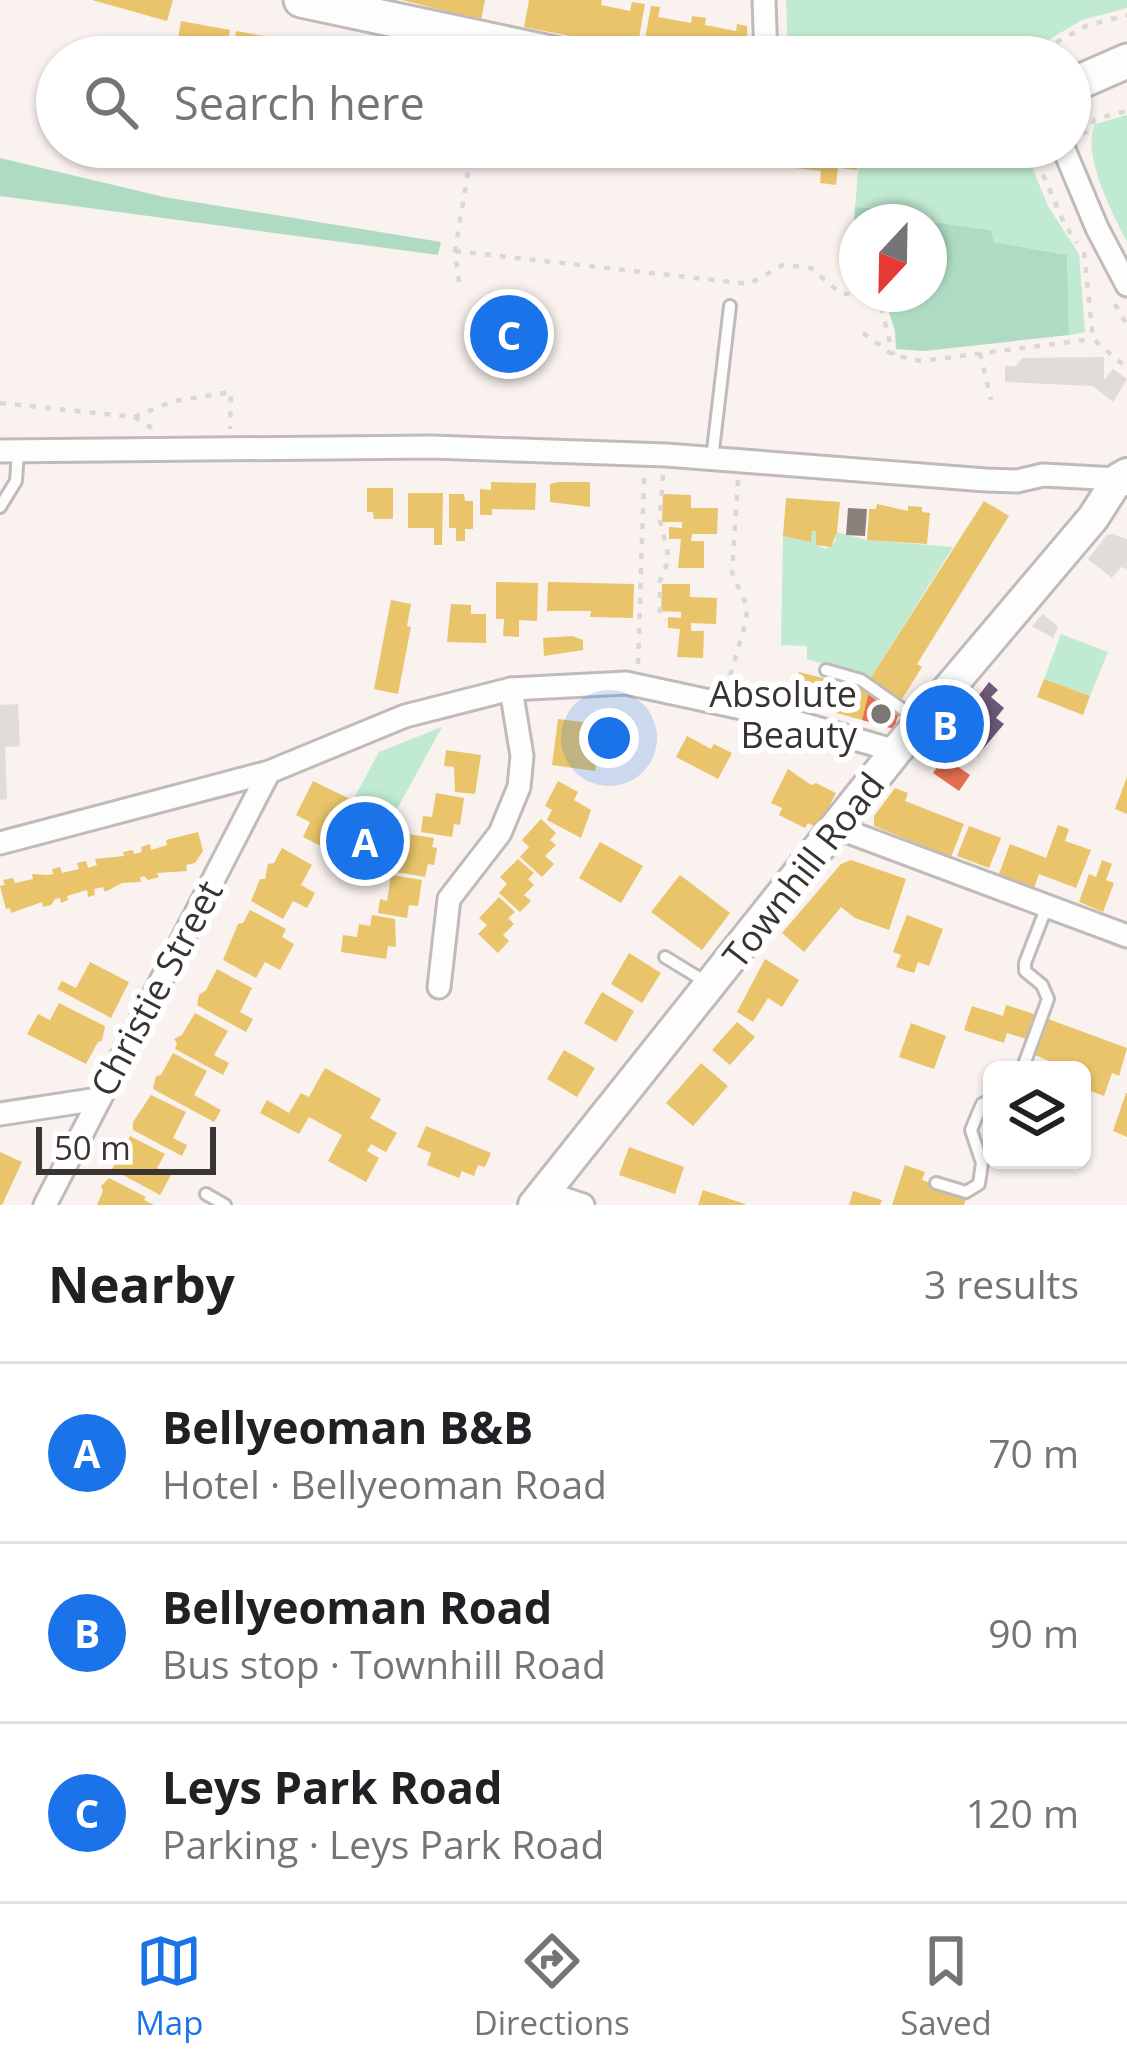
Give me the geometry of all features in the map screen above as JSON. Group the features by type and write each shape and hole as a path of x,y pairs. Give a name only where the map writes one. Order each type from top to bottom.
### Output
{"main road":[{"path":"301,0 356,7 480,36"},
{"path":"1091,80 1127,62"},
{"path":"1091,90 1127,89"}],"street":[{"path":"764,0 765,36"},
{"path":"1072,168 1127,285"},
{"path":"9,451 431,447 655,454 986,480 1058,475 1124,480"},
{"name":"Townhill Road","path":"539,1199 896,751 1124,480"},
{"path":"0,843 268,772 406,716 511,689 626,683 765,713 896,751"},
{"path":"439,988 449,899 500,833 518,787 522,756 511,689"},
{"name":"Christie Street","path":"45,1205 268,772"},
{"path":"838,828 1127,936"},
{"path":"0,1114 98,1099"},
{"path":"539,1199 583,1205"}],"lane":[{"path":"712,459 730,306"},
{"path":"0,507 16,481 9,451"},
{"path":"826,670 861,680 921,722"},
{"path":"1025,1061 1048,999 1042,985 1025,970 1047,906"},
{"path":"665,957 711,985"},
{"path":"936,1183 966,1192 979,1184 982,1163 971,1130 983,1104"},
{"path":"206,1194 226,1205"}],"path":[{"path":"1067,36 1127,15"},
{"path":"1091,126 1095,119 1127,111"},
{"path":"458,282 455,251 469,168"},
{"path":"1040,168 1065,225 1084,251 1093,339 1127,368"},
{"path":"455,251 748,284 783,266 811,268 839,293 879,298 893,355"},
{"path":"863,333 893,355 921,361 1093,339"},
{"path":"980,353 991,400"},
{"path":"0,403 134,417 174,401 231,392 230,433"},
{"path":"134,417 158,434"},
{"path":"655,454 660,520 669,559 660,581 660,615 666,620"},
{"path":"638,662 655,454"},
{"path":"740,461 732,572 747,607 729,679 751,685"}],"green space":[{"path":"786,0 1127,0 1127,8 1082,20 1055,36 787,36"},
{"path":"1127,115 1127,242 1100,184 1092,137 1095,124"},
{"path":"0,158 164,197 441,242 438,255 0,196"},
{"path":"858,168 1033,168 1048,206 1079,254 1085,332 1069,335 1067,255 994,242 991,230 947,224 947,204 855,204"},
{"path":"947,224 991,230 994,242 1067,255 1069,335 924,351 896,349 889,312 947,312"},
{"path":"812,531 816,531 816,545 826,549 835,542 836,532 867,540 953,547 870,679 807,659 807,646 781,645 783,536 811,542"},
{"path":"1061,634 1108,652 1090,696 1044,679"},
{"path":"442,727 391,820 353,800 379,752"}],"building: Homes":[{"path":"92,0 173,0 167,21"},
{"path":"402,0 485,0 481,20"},
{"path":"529,0 602,0 601,5 630,11 632,2 645,4 639,36 570,36 524,27"},
{"path":"651,6 660,7 658,17 691,23 692,16 706,18 705,25 736,31 737,24 747,26 747,36 646,36"},
{"path":"181,21 230,30 229,36 178,36"},
{"path":"796,168 838,168 836,185 820,183 821,171"},
{"path":"491,482 536,483 535,510 492,509 492,515 480,515 480,489 491,490"},
{"path":"590,482 590,507 550,502 550,484"},
{"path":"367,488 393,488 393,519 374,519 373,512 367,512"},
{"path":"408,493 443,493 442,545 434,545 434,528 408,528"},
{"path":"449,494 464,494 465,501 473,501 473,529 465,529 465,541 456,541 456,528 449,528"},
{"path":"663,494 691,495 691,508 718,508 717,534 692,534 691,541 704,541 704,568 678,568 681,539 669,539 669,527 682,528 682,522 662,522"},
{"path":"786,498 840,502 831,547 816,545 816,531 812,531 811,542 783,536"},
{"path":"984,501 1009,516 917,664 922,667 902,699 870,679"},
{"path":"877,504 908,511 908,506 922,507 922,512 930,513 927,544 867,540 869,509 876,509"},
{"path":"496,582 538,583 537,621 519,620 519,637 503,636 504,619 496,619"},
{"path":"548,582 634,584 633,618 547,611"},
{"path":"662,584 690,584 690,597 717,598 716,624 691,623 691,631 704,631 703,658 677,657 680,629 668,628 668,617 681,618 681,612 661,611"},
{"path":"391,600 411,604 398,694 374,689"},
{"path":"451,604 471,605 471,614 486,614 486,643 447,642"},
{"path":"543,638 583,640 583,650 544,656"},
{"path":"799,672 870,690 862,720 792,701"},
{"path":"1044,679 1090,696 1083,715 1037,697"},
{"path":"558,719 598,724 597,731 628,736 624,764 597,760 595,771 552,765"},
{"path":"687,736 711,749 714,744 732,753 718,779 676,757"},
{"path":"446,750 481,755 475,794 455,792 454,767 444,766"},
{"path":"788,769 811,785 836,793 818,828 808,823 805,828 779,815 782,808 771,803"},
{"path":"1127,777 1127,814 1115,809"},
{"path":"313,781 350,799 325,848 303,837 310,822 296,815"},
{"path":"558,781 578,792 574,800 591,810 581,838 547,820 552,810 545,806"},
{"path":"895,788 908,793 905,801 964,824 951,857 874,826 874,816"},
{"path":"436,793 464,798 460,825 454,824 452,837 421,832 423,816 432,817"},
{"path":"353,800 391,820 358,883 331,869 339,853 356,862 364,848 335,833"},
{"path":"541,819 556,833 550,840 556,845 545,856 554,864 542,877 520,857 529,847 522,840"},
{"path":"1058,825 1069,829 1065,841 1091,850 1076,888 1039,874 1034,888 999,874 1010,844 1046,858"},
{"path":"969,826 1001,838 989,868 957,856"},
{"path":"198,832 203,851 195,863 186,865 187,871 157,873 159,877 148,880 144,876 141,882 122,883 105,892 103,887 94,889 95,895 88,897 87,890 43,907 42,902 11,913 6,909 0,886 5,885 3,880 33,879 32,874 53,874 52,869 60,867 62,873 79,869 77,863 86,861 88,868 97,865 95,859 142,852 141,847 150,844 151,850 167,845 166,840"},
{"path":"408,834 434,838 434,865 428,864 425,877 395,872 397,856 405,857"},
{"path":"600,842 643,866 621,903 579,878"},
{"path":"282,848 312,865 301,885 315,893 307,908 293,901 283,919 251,901 268,864 274,863"},
{"path":"518,859 534,873 528,879 534,885 524,895 531,901 520,912 499,893 507,884 500,877"},
{"path":"851,860 906,879 889,930 855,918 841,907 804,952 782,933 841,864"},
{"path":"1102,860 1112,864 1106,880 1114,883 1103,912 1079,902 1089,874 1096,877"},
{"path":"391,875 422,880 418,906 409,905 407,918 378,913 380,899 387,901"},
{"path":"680,875 730,913 702,950 651,912"},
{"path":"499,897 515,912 508,918 514,924 503,935 509,941 498,953 478,934 487,925 479,918"},
{"path":"250,910 286,929 282,937 294,944 280,970 265,962 256,978 223,960 238,924"},
{"path":"372,915 395,919 396,947 388,946 386,959 341,952 343,935 357,937 359,924 370,926"},
{"path":"907,915 943,929 929,966 918,962 914,973 896,967 901,955 893,952"},
{"path":"629,953 661,973 642,1003 611,984"},
{"path":"765,959 799,980 782,1007 768,998 753,1022 737,1012"},
{"path":"90,962 129,982 111,1018 57,989 62,981 76,988"},
{"path":"217,969 252,988 240,1012 253,1019 246,1032 197,1005"},
{"path":"602,992 634,1011 616,1042 584,1023"},
{"path":"59,1003 105,1026 102,1041 86,1064 27,1034 38,1014 50,1020"},
{"path":"1006,1005 1037,1015 1029,1040 1007,1033 1004,1043 964,1030 972,1006 1003,1016"},
{"path":"195,1013 228,1031 214,1055 229,1063 223,1075 175,1049 174,1039 182,1035"},
{"path":"1048,1019 1127,1048 1119,1076 1112,1073 1104,1096 1091,1091 1091,1061 1049,1061 1035,1055"},
{"path":"737,1022 755,1037 730,1065 712,1050"},
{"path":"911,1023 946,1036 934,1069 899,1057"},
{"path":"564,1050 595,1068 577,1097 547,1079"},
{"path":"173,1053 207,1071 194,1095 221,1110 214,1122 153,1089 156,1076"},
{"path":"701,1063 728,1086 693,1126 666,1103"},
{"path":"325,1068 381,1099 370,1118 397,1133 386,1152 371,1144 367,1151 379,1158 366,1182 328,1161 342,1135 309,1117 299,1134 260,1113 267,1100 289,1113 301,1093 309,1097"},
{"path":"1127,1093 1127,1137 1113,1131"},
{"path":"151,1095 186,1112 173,1138 187,1145 182,1156 133,1130 133,1122"},
{"path":"426,1126 491,1153 485,1167 478,1165 474,1176 462,1171 459,1178 427,1165 431,1153 417,1147"},
{"path":"130,1136 165,1154 157,1168 171,1175 160,1195 112,1169"},
{"path":"629,1147 684,1167 675,1194 619,1175"},
{"path":"0,1152 22,1162 2,1205 0,1205"},
{"path":"905,1165 925,1172 922,1180 967,1196 964,1205 892,1205"},
{"path":"109,1178 154,1205 97,1205 101,1186"},
{"path":"703,1190 745,1204 745,1205 698,1205"},
{"path":"853,1191 882,1200 880,1205 849,1205"}],"building: Shops":[{"name":"Absolute Beauty","path":"869,692 878,694 880,703 900,709 894,729 862,720"},
{"path":"944,757 970,775 959,791 933,773"}],"building: Offices":[{"path":"989,682 998,690 991,697 1004,708 996,718 1004,724 977,756 950,733"}],"building: Industry":[{"path":"848,508 867,509 865,536 846,535"}],"building: Other":[{"path":"1104,357 1104,380 1113,369 1127,379 1113,402 1093,386 1005,382 1005,366 1016,366 1022,358"},
{"path":"1113,534 1127,539 1127,569 1121,567 1112,578 1088,559"},
{"path":"1043,614 1058,627 1053,638 1032,626"},
{"path":"18,704 20,746 5,747 7,799 0,800 0,705"}],"place":[{"name":"Leys Park Road","path":"509,334"},
{"name":"Absolute Beauty","path":"881,714"},
{"name":"Bellyeoman Road","path":"945,724"},
{"name":"Bellyeoman B&B","path":"365,841"}]}
